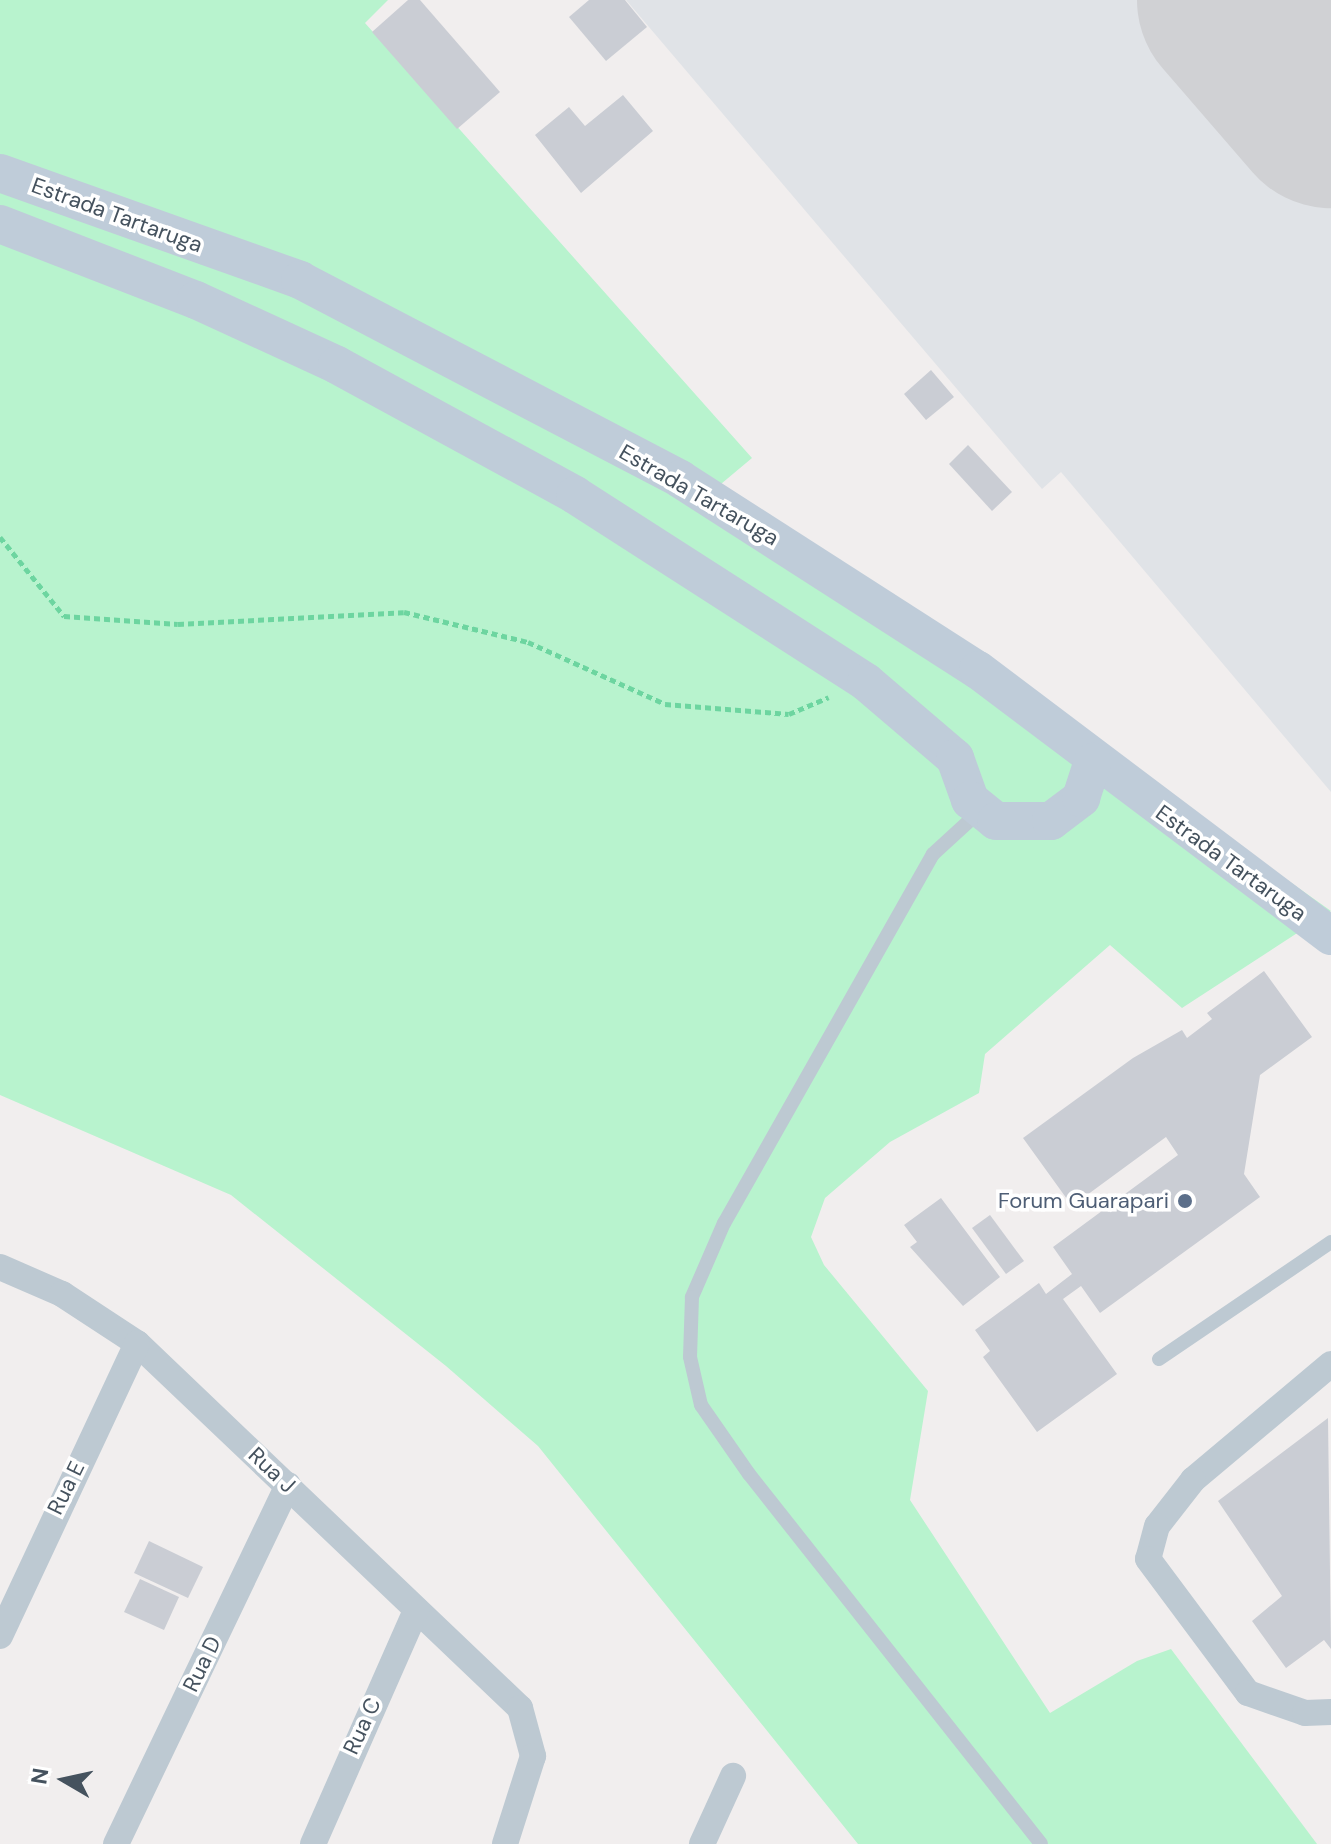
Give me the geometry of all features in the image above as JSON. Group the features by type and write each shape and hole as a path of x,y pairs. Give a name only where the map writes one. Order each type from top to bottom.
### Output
{"street":[{"name":"Estrada Tartaruga","path":"0,173 300,280 680,479 934,639 1093,762 1331,936"},
{"path":"0,224 196,300 350,372 575,495 866,682 955,758 962,787 980,811 1014,826 1051,821 1081,798 1093,762"},
{"name":"Rua J","path":"0,1267 62,1294 137,1343 520,1708 533,1756 505,1844"},
{"name":"Rua E","path":"0,1636 137,1343"},
{"path":"1331,1364 1193,1480 1157,1526 1148,1549 1151,1567 1248,1693 1268,1703 1331,1712"},
{"name":"Rua D","path":"116,1844 288,1485"},
{"name":"Rua C","path":"313,1844 416,1610"},
{"path":"702,1844 733,1776"}],"lane":[{"path":"980,811 933,854 724,1223 692,1297 690,1357 701,1405 749,1474 1041,1844"},
{"path":"1159,1359 1331,1242"}],"path":[{"path":"0,537 64,616 178,624 404,612 528,642 665,704 789,714 866,682"}],"shaded area":[{"path":"626,0 1331,0 1331,792 1061,472 1042,489"}],"green space":[{"path":"0,0 388,0 365,23 752,458 715,489 941,635 1331,911 1182,1008 1110,945 985,1054 979,1093 890,1142 825,1198 811,1237 824,1265 928,1391 910,1500 1050,1713 1137,1661 1171,1649 1317,1844 858,1844 538,1446 446,1366 231,1195 0,1095"}],"building":[{"path":"408,0 420,0 500,92 457,129 372,32"},
{"path":"589,0 625,0 647,27 606,61 569,17"},
{"path":"623,95 653,131 581,193 535,135 569,107 585,126"},
{"path":"931,370 954,397 926,420 904,394"},
{"path":"968,445 1012,492 992,511 949,464"},
{"name":"Forum Guarapari","path":"1264,971 1312,1037 1260,1075 1244,1174 1260,1197 1100,1313 1081,1286 1063,1299 1117,1374 1037,1432 983,1357 990,1351 975,1330 1039,1283 1046,1294 1072,1274 1053,1247 1178,1155 1166,1137 1072,1206 1023,1138 1133,1058 1182,1030 1187,1038 1212,1019 1207,1013"},
{"path":"941,1198 1000,1277 963,1306 910,1247 917,1242 904,1225"},
{"path":"990,1215 1024,1261 1006,1274 972,1228"},
{"path":"1328,1418 1331,1649 1324,1640 1286,1668 1252,1621 1282,1596 1218,1501"},
{"path":"149,1541 203,1567 188,1598 134,1573"},
{"path":"140,1579 179,1597 164,1630 124,1612"}],"runway":[{"path":"1241,0 1331,104"}],"place":[{"name":"Forum Guarapari","path":"1185,1201"}]}
